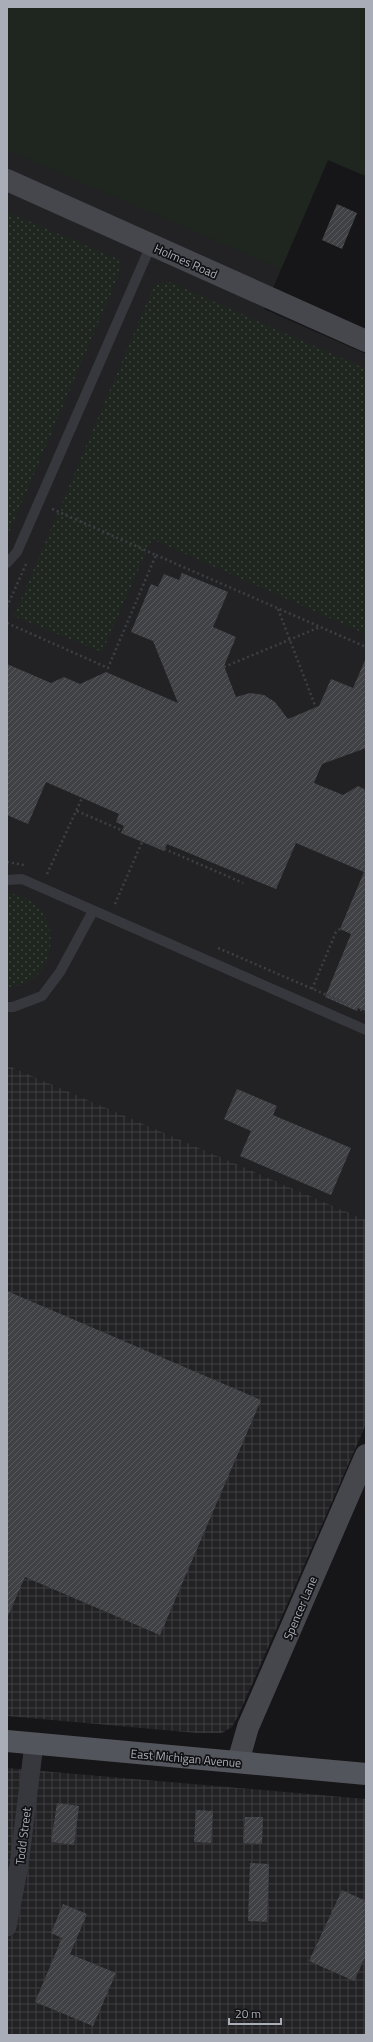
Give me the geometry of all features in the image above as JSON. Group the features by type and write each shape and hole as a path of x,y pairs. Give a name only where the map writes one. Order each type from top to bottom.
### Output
{"main road":[{"name":"Holmes Road","path":"7,180 366,341"},
{"name":"Spencer Lane","path":"238,1762 248,1727 366,1455"},
{"name":"East Michigan Avenue","path":"7,1741 366,1774"}],"street":[{"name":"Todd Street","path":"7,1927 19,1866 34,1744"}],"lane":[{"path":"7,563 17,552 151,245"},
{"path":"7,880 22,879 366,1030"},
{"path":"7,1007 13,1007 42,996 60,972 94,911"}],"path":[{"path":"50,508 366,647"},
{"path":"7,623 108,668 156,555"},
{"path":"278,608 316,708"},
{"path":"224,667 321,627"},
{"path":"47,874 82,798"},
{"path":"77,810 243,883"},
{"path":"115,904 142,842"},
{"path":"312,989 336,932 340,929"}],"shaded area":[{"path":"7,7 366,7 366,176 328,160 264,309 366,354 366,1220 7,1065"},
{"path":"7,7 366,7 366,176 328,160 281,269 7,150"},
{"path":"7,212 120,260 119,274 7,537"},
{"path":"167,281 366,369 366,634 152,539 102,652 14,616 154,286"},
{"path":"7,893 27,899 41,911 49,926 50,943 47,959 38,973 25,983 7,987"},
{"path":"7,1065 366,1220 366,1424 239,1714 232,1727 222,1733 197,1733 7,1716"},
{"path":"7,1768 366,1799 366,2035 7,2035"}],"building":[{"path":"337,204 357,213 342,249 322,240"},
{"path":"182,573 228,592 213,627 236,637 224,666 236,697 250,693 264,695 275,702 288,719 319,706 331,679 353,688 366,658 366,748 322,764 314,783 343,795 358,786 366,790 366,1011 358,1008 357,1011 325,997 351,934 340,929 364,872 296,843 276,889 167,844 164,851 121,833 124,826 116,822 119,814 46,782 28,824 7,815 7,664 51,683 64,677 80,684 106,672 178,703 153,641 131,632 151,584 158,587 164,574 179,580"},
{"path":"237,1089 277,1106 273,1115 351,1148 331,1195 240,1156 251,1131 224,1119"},
{"path":"7,1291 261,1400 160,1635 25,1577 7,1618"},
{"path":"57,1803 79,1806 74,1845 51,1842"},
{"path":"196,1810 213,1811 211,1843 194,1842"},
{"path":"245,1817 263,1817 262,1844 243,1843"},
{"path":"250,1863 269,1864 267,1922 248,1921"},
{"path":"342,1890 366,1901 366,1955 354,1981 309,1961"},
{"path":"63,1904 87,1914 70,1954 116,1973 93,2026 35,2002 62,1938 51,1933"}]}
